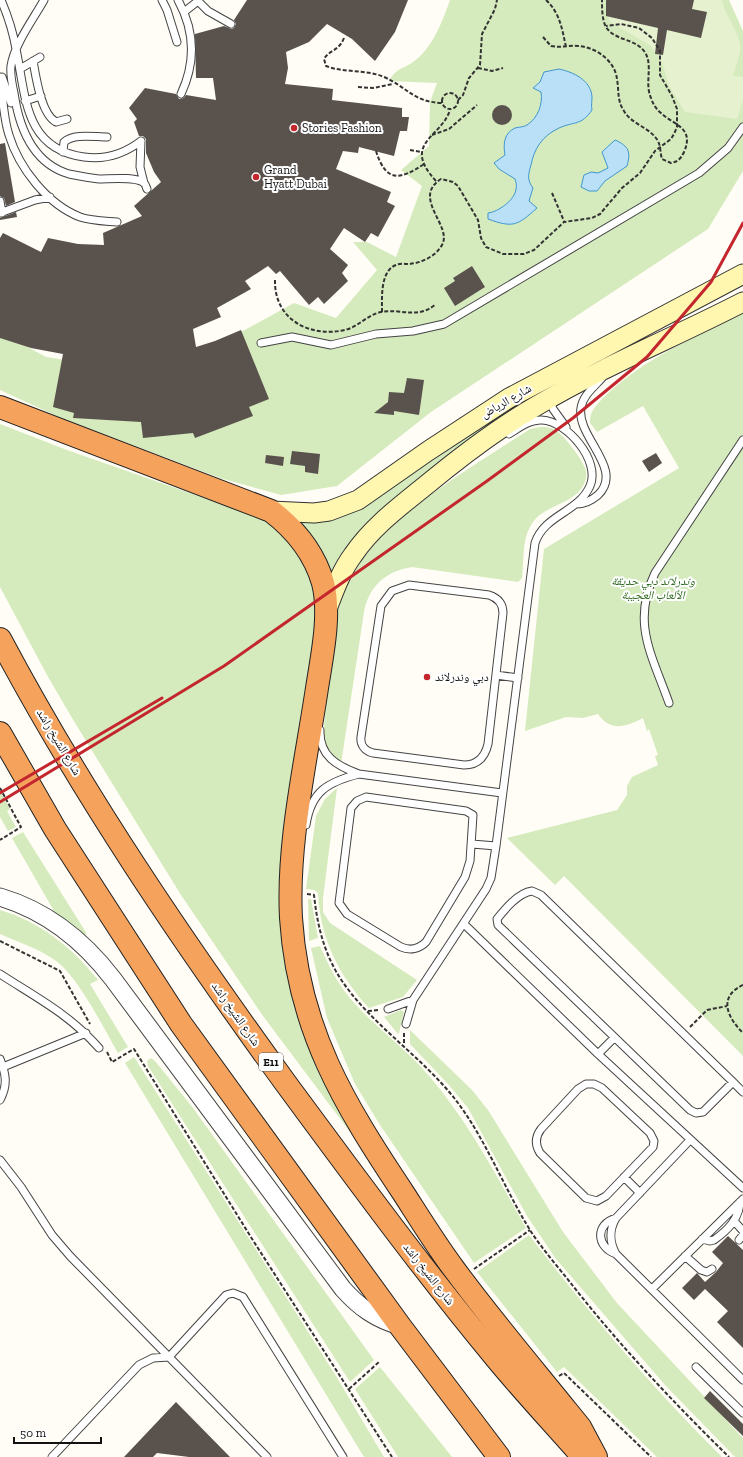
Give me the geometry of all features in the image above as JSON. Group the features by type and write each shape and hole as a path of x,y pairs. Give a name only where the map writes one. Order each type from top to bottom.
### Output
{"highway":[{"path":"0,407 271,511 289,525 304,542 315,562 323,584 327,609 291,870 293,940 300,986 309,1017 320,1050 372,1146 454,1269 568,1411 580,1427 596,1457"},
{"name":"شارع الشيخ راشد","path":"0,639 47,722 129,856 252,1037 403,1241 496,1359 583,1457"},
{"path":"0,733 63,842 181,1024 400,1326 499,1457"}],"main road":[{"name":"شارع الرياض","path":"271,511 314,513 329,511 358,500 491,409 743,274"},
{"name":"شارع الرياض","path":"327,609 342,572 364,541 391,514 443,471 496,439 522,415 550,398 743,302"},
{"path":"550,398 552,388 557,382 589,360 595,353"}],"street":[{"path":"0,897 29,908 49,918 67,931 94,956 343,1289 368,1313 384,1321 400,1326"}],"lane":[{"path":"1,0 16,50 25,101 35,127 44,138 63,152 90,158 119,154 141,141 140,167 146,186 126,179 83,177 68,173 53,166 40,157 30,145 22,130 17,113 11,66 16,50 44,0"},
{"path":"162,0 167,10 177,42"},
{"path":"178,0 190,30 192,48 191,66 181,94"},
{"path":"184,12 197,1 218,18 231,24"},
{"path":"20,69 40,57"},
{"path":"32,61 41,96 51,119 62,122 67,119"},
{"path":"0,74 7,89 13,109 17,113"},
{"path":"0,83 8,134 15,152 35,183 50,197 80,216 98,221 117,222"},
{"path":"25,101 41,96"},
{"path":"261,342 292,337 331,345 376,334 419,330 444,324 699,173 728,148 743,127"},
{"path":"63,152 64,142 67,139 107,137"},
{"path":"0,201 1,213 34,200 50,197"},
{"path":"576,504 584,504 594,498 605,485 606,477 603,461 582,425 580,416 581,406 584,397 617,364"},
{"path":"406,1024 413,1000 489,884 496,846 535,544 541,529 547,523 576,504 590,486 593,476 592,467 588,458 553,409 550,398"},
{"path":"496,439 526,424 541,420 556,423 569,431"},
{"path":"669,703 646,637 643,621 644,604 648,588 654,573 743,440"},
{"path":"415,585 490,595 497,598 503,609 496,675 487,749 478,762 464,765 373,753 363,748 361,737 380,612 388,596 397,588 415,585"},
{"path":"319,671 323,692 322,707"},
{"path":"496,675 518,678"},
{"path":"320,724 320,742 325,753 336,764 359,774 502,793"},
{"path":"305,831 309,810 321,790 336,780 359,774"},
{"path":"361,798 469,811 474,819 472,844 468,869 461,885 426,942 419,948 410,949 401,947 347,914 341,908 339,899 351,808 361,798"},
{"path":"472,844 496,846"},
{"path":"291,870 301,849"},
{"path":"733,1082 703,1112 693,1112 614,1038 498,925 498,918 523,894 532,891 541,895 683,1033 733,1082 743,1092"},
{"path":"464,924 598,1054 743,1188"},
{"path":"0,974 61,1012 102,1048"},
{"path":"388,1009 413,1000"},
{"path":"3,1067 86,1033"},
{"path":"598,1054 614,1038"},
{"path":"0,1059 6,1084 0,1100"},
{"path":"586,1084 594,1084 602,1088 654,1138 653,1147 624,1178 604,1198 597,1201 590,1200 538,1150 536,1141 538,1133 578,1089 586,1084"},
{"path":"690,1140 616,1218 606,1223 602,1228 600,1239 605,1249 616,1254 743,1380"},
{"path":"0,1160 22,1187 52,1234 70,1256 267,1457"},
{"path":"624,1178 640,1193"},
{"path":"652,1289 742,1200"},
{"path":"702,1239 714,1240 734,1221 740,1212 742,1200"},
{"path":"734,1221 743,1231"},
{"path":"685,1256 703,1272 707,1272 712,1269"},
{"path":"52,1457 139,1365 153,1358 169,1357 226,1295 233,1293 240,1295 343,1457"},
{"path":"696,1367 743,1414"}],"path":[{"path":"436,182 424,164 422,152 424,145 447,117 450,110 456,107 458,100 463,95 469,78 478,68 482,57 482,34 496,9 497,0"},
{"path":"546,0 560,19 566,47"},
{"path":"543,37 551,46 585,46 604,56 613,67 617,78 620,103 623,110 634,122 653,134 660,146 662,159 666,162 676,162 683,156 686,148 685,135 677,123 661,113 650,97 648,87 649,62 645,52 638,44 618,37 606,26 602,0"},
{"path":"382,312 384,280 392,268 396,265 424,261 443,244 443,229 431,206 432,190 436,182 441,179 446,179 458,186 478,220 482,243 486,247 503,254 524,254 534,250 564,222 592,218 600,214 622,188 640,173 650,156 660,146 671,139 677,127 677,109 672,96 660,75 660,51 652,38 639,28 620,24 606,26"},
{"path":"344,38 337,49 325,56 324,59 326,66 374,74 395,83 414,97 424,101 442,103"},
{"path":"478,68 492,71 504,68"},
{"path":"358,87 373,88 395,83"},
{"path":"450,110 443,107 442,103 444,96 446,94 454,94 458,100"},
{"path":"430,136 449,129 478,105"},
{"path":"410,150 422,152"},
{"path":"376,151 382,167 390,174 397,176 404,176 424,164"},
{"path":"552,193 564,222"},
{"path":"275,280 276,295 282,309 294,322 310,329 328,332 346,330 371,316 382,312 420,313 426,312 436,304"},
{"path":"0,788 21,827 0,840"},
{"path":"303,894 314,895 319,928 337,973 360,1003 433,1073 470,1120 530,1230 613,1334 672,1400 729,1457"},
{"path":"0,941 60,971 94,1029"},
{"path":"743,985 730,995 727,1006 729,1017 743,1033"},
{"path":"683,1033 707,1010 727,1006"},
{"path":"404,1046 406,1024"},
{"path":"102,1048 112,1062 134,1049 254,1242 392,1457"},
{"path":"473,1270 530,1230"},
{"path":"349,1389 380,1361"},
{"path":"558,1377 564,1373 651,1457"}],"green space":[{"path":"450,0 729,0 743,31 743,171 708,229 431,412 337,486 281,495 220,478 61,418 0,390 0,332 46,357 129,370 232,337 294,303 336,318 377,270 353,242 367,242 396,257 422,186 401,170 429,146 430,102 437,83 389,81 397,71 409,65 426,50 436,34"},
{"path":"605,0 722,0 726,12 737,33 740,45 739,56 733,76 743,77 743,100 737,119 685,112 669,86 662,62 651,46 609,21"},
{"name":"وندرلاند دبي حديقة الألعاب العجيبة","path":"743,313 743,1056 564,876 555,885 507,838 617,810 627,795 627,786 632,777 658,765 655,756 658,755 649,729 647,731 643,718 630,724 613,726 603,720 598,714 583,718 566,717 525,731 544,549 679,468 643,406 597,432 590,423 592,412 596,405 619,383 653,360 688,340"},
{"path":"532,394 535,398 362,530 345,550 331,573 320,547 300,522 319,521"},
{"path":"0,424 67,450 261,518 286,538 300,555 310,575 315,594 316,610 283,859 280,902 281,931 289,984 304,1035 314,1060 338,1108 352,1131 350,1132 263,1016 181,895 75,723 47,675 0,587"},
{"path":"540,427 550,428 559,433 578,455 586,471 585,483 575,495 540,515 530,527 526,539 522,578 518,582 412,567 394,572 380,581 370,595 364,612 341,764 327,748 324,739 324,728 333,633 339,604 351,576 369,550 392,526 419,504 477,463 530,429"},
{"path":"337,788 323,898 323,912 330,923 417,980 403,997 369,1008 349,983 333,955 327,941 323,925 318,893 314,890 306,889 316,816 325,799"},
{"path":"0,791 10,809 7,811 16,827 8,831 0,817"},
{"path":"23,832 87,934 85,935 54,911 12,838"},
{"path":"308,899 311,899 318,938 309,941"},
{"path":"0,910 29,921 42,929 66,947 88,968 98,980 90,984 128,1047 118,1053 82,991 65,969 56,961 36,949 0,934"},
{"path":"320,946 337,980 359,1009 421,1066 444,1095 470,1131 526,1228 474,1263 380,1125 355,1084 327,1018 311,948"},
{"path":"401,1010 404,1012 398,1034 384,1017"},
{"path":"410,1030 472,1090 488,1110 563,1232 617,1303 743,1438 743,1457 735,1457 665,1385 556,1259 527,1216 468,1108 448,1084 410,1044"},
{"path":"134,1057 336,1376 384,1457 364,1457 125,1063"},
{"path":"151,1058 193,1108 374,1360 350,1382 148,1066 147,1061"},
{"path":"529,1235 575,1293 646,1377 722,1457 657,1457 564,1367 557,1372 477,1272"},
{"path":"380,1367 452,1457 398,1457 355,1389"}],"water":[{"path":"559,69 570,72 585,81 591,91 592,110 581,121 553,131 543,139 537,148 532,159 529,172 530,182 533,188 529,201 537,208 524,219 514,224 503,224 488,219 488,213 505,205 515,193 515,179 499,169 494,163 505,155 504,143 506,136 511,130 526,126 534,119 539,110 541,92 533,88 540,82 544,72"},
{"path":"615,140 628,150 629,157 627,166 605,181 597,191 589,191 581,187 584,175 591,172 598,173 608,168 602,152"}],"building":[{"name":"Grand Hyatt Dubai","path":"247,0 408,0 395,32 375,61 352,39 327,24 309,42 286,52 288,68 285,84 333,89 332,100 402,108 402,117 409,117 407,131 400,131 394,156 359,147 358,153 343,151 336,169 391,192 387,202 395,206 378,237 371,233 365,242 344,228 330,249 348,265 342,273 348,281 324,304 318,297 309,305 280,271 276,274 268,266 245,281 251,289 217,308 221,317 193,329 196,347 241,330 269,399 249,407 253,416 195,438 193,433 143,438 141,422 73,418 74,413 53,407 63,354 31,348 0,338 0,238 3,233 41,252 48,238 78,244 104,245 103,233 142,216 134,206 161,182 154,172 146,153 146,139 143,136 139,136 134,122 137,119 129,108 145,88 176,94 179,99 184,98 186,95 216,100 213,78 196,78 195,34 224,26 231,29 234,28 236,24 234,20"},
{"path":"606,0 694,0 692,9 707,12 701,38 667,30 663,55 655,54 658,28 606,16"},
{"path":"502,105 509,108 512,115 509,122 502,125 495,122 492,115 495,108"},
{"path":"5,143 15,202 6,206 4,198 0,196 0,144"},
{"path":"16,212 17,217 0,220 0,218"},
{"path":"472,266 485,287 455,306 444,288 455,281 453,278"},
{"path":"407,378 424,380 419,415 394,411 394,415 374,413 388,402 389,392 404,393"},
{"path":"292,451 320,454 318,474 305,472 305,466 290,464"},
{"path":"656,453 662,463 649,472 642,461"},
{"path":"266,455 284,457 283,466 265,463"},
{"path":"728,1236 743,1250 743,1348 717,1322 728,1311 705,1289 694,1300 682,1288 697,1273 705,1282 716,1272 723,1263 712,1252"},
{"path":"710,1391 743,1424 743,1436 704,1398"},
{"path":"176,1402 230,1457 189,1457 157,1453 153,1457 124,1457"}],"railway":[{"path":"0,802 224,666 487,481 573,418 647,357 711,282 743,223"},
{"path":"0,793 162,698"}],"place":[{"name":"Stories Fashion","path":"294,128"},
{"name":"Grand Hyatt Dubai","path":"256,177"},
{"name":"دبي وندرلاند","path":"427,677"}]}
